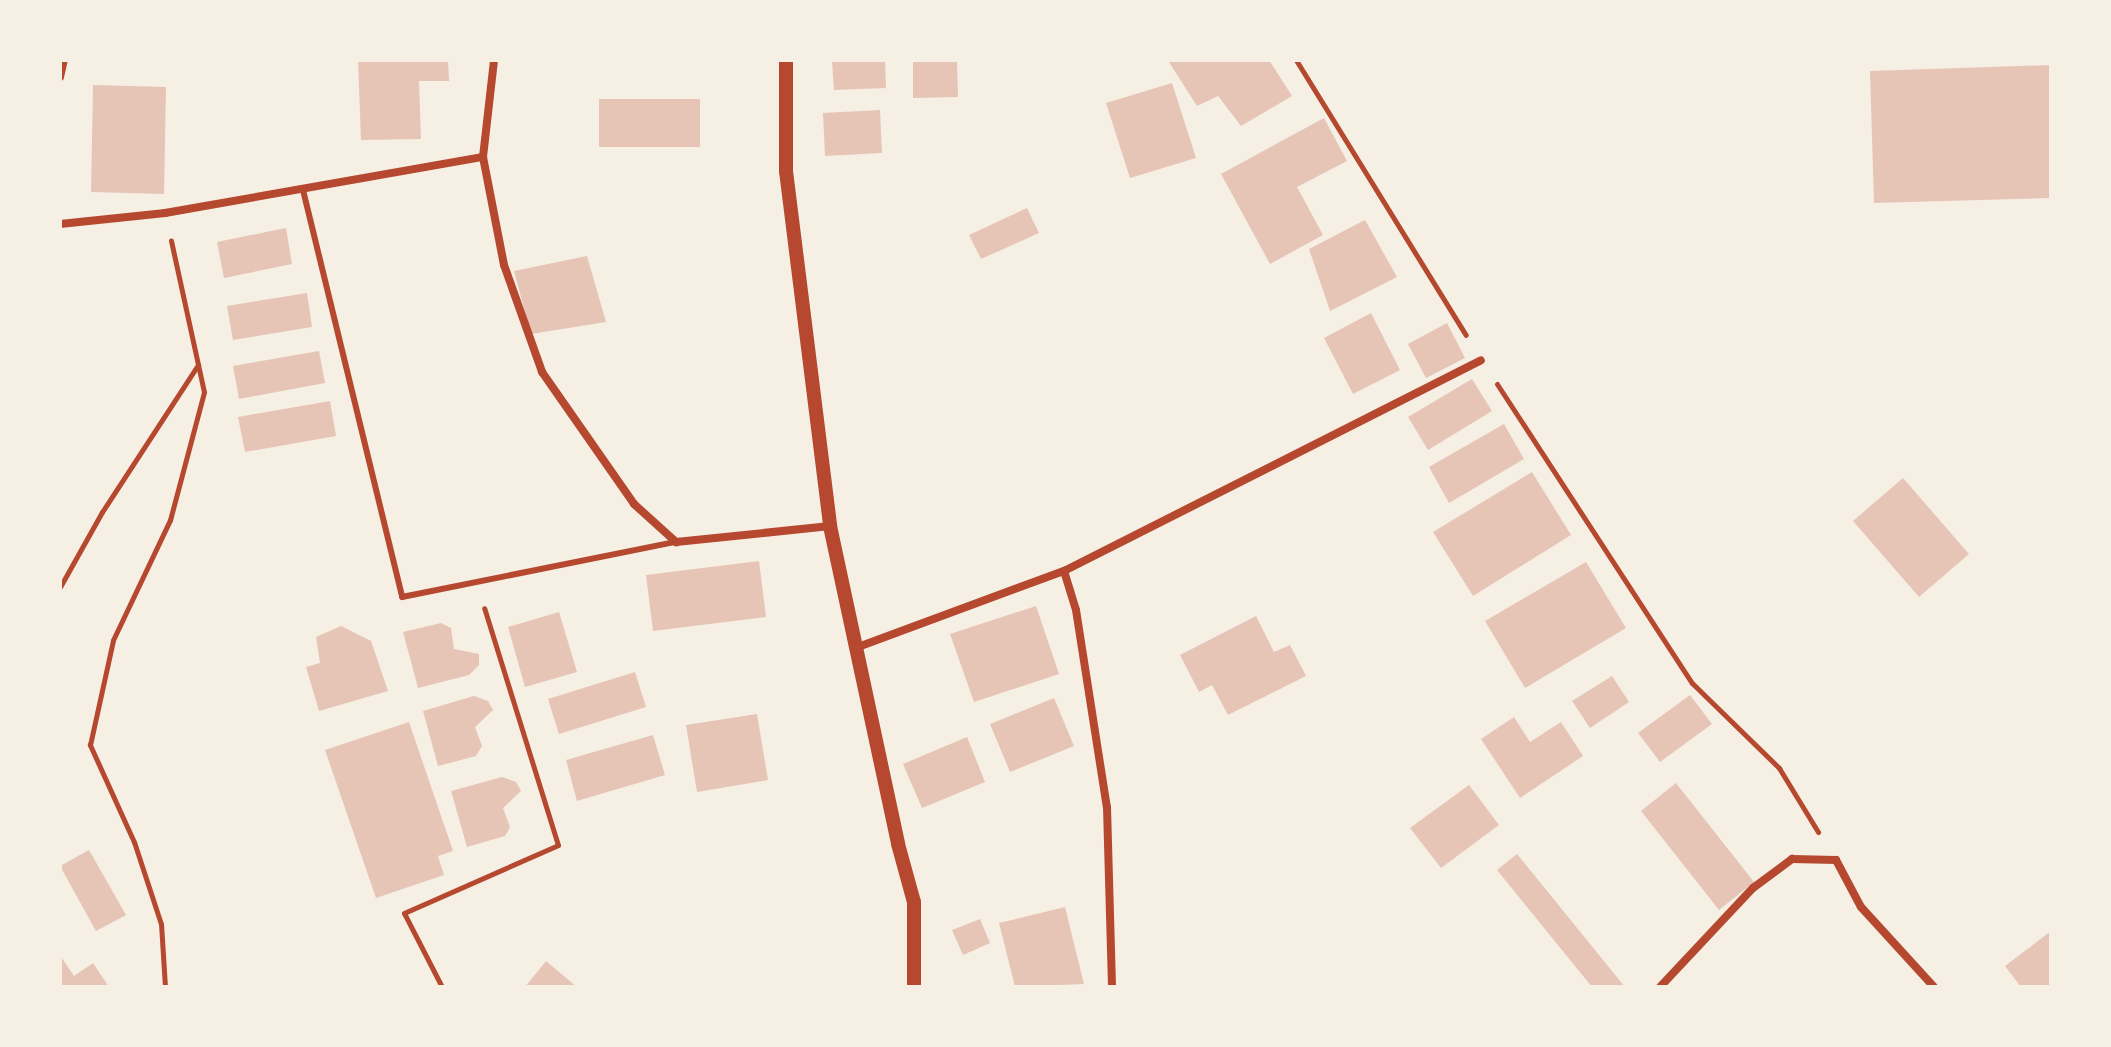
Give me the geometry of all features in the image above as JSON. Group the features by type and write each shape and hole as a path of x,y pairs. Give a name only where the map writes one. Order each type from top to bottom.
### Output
{"street":[{"path":"60,77 64,60"},
{"path":"494,60 483,157 504,265 542,372 634,504 676,542 830,526"},
{"path":"786,60 786,171 830,526 898,844 914,902 914,987"},
{"path":"60,224 165,213 483,157"},
{"path":"858,647 1064,571 1481,360"},
{"path":"1064,571 1076,610 1107,807 1112,987"},
{"path":"1660,987 1753,888 1792,859 1836,860 1861,907 1934,987"}],"lane":[{"path":"303,190 402,597 676,542"}],"path":[{"path":"1296,60 1481,360 1692,683 1779,768 1836,860"},
{"path":"165,213 204,392 170,520 113,640 90,745 134,842 161,924 165,987"},
{"path":"60,587 102,512 198,365"},
{"path":"442,987 404,913 558,845 475,580"}],"building":[{"path":"358,60 448,60 449,81 419,81 421,139 361,140"},
{"path":"885,60 886,88 834,90 832,61"},
{"path":"913,60 957,60 958,97 913,98"},
{"path":"1269,60 1292,96 1241,126 1218,96 1197,106 1169,62"},
{"path":"2051,65 2051,198 1874,203 1870,71"},
{"path":"1172,83 1196,158 1130,178 1106,103"},
{"path":"93,85 166,87 164,194 91,192"},
{"path":"599,99 700,99 700,147 599,147"},
{"path":"880,110 882,153 825,156 823,113"},
{"path":"1324,118 1347,161 1297,187 1323,235 1270,264 1221,174"},
{"path":"1027,208 1039,233 981,259 969,235"},
{"path":"1365,220 1397,277 1330,311 1309,249"},
{"path":"286,228 292,264 224,278 217,242"},
{"path":"587,256 606,322 531,334 514,271"},
{"path":"307,293 312,327 233,340 227,306"},
{"path":"1371,313 1400,370 1353,394 1324,338"},
{"path":"1447,323 1465,358 1426,378 1408,344"},
{"path":"319,351 325,383 239,399 233,366"},
{"path":"1472,379 1492,411 1428,450 1408,417"},
{"path":"330,401 336,436 245,452 238,417"},
{"path":"1504,424 1524,459 1449,503 1429,467"},
{"path":"1532,472 1571,535 1473,596 1433,532"},
{"path":"1903,478 1969,554 1919,597 1853,521"},
{"path":"759,561 766,617 653,631 646,575"},
{"path":"1586,562 1626,628 1525,688 1485,621"},
{"path":"1036,606 1059,674 974,702 950,634"},
{"path":"559,612 577,672 525,687 508,627"},
{"path":"1256,616 1274,652 1290,645 1306,676 1228,715 1212,685 1199,692 1180,655"},
{"path":"441,623 451,628 454,649 479,654 479,665 469,675 418,688 403,632"},
{"path":"341,626 371,641 388,691 319,711 306,667 320,663 316,637"},
{"path":"635,672 646,707 559,734 548,699"},
{"path":"1612,676 1629,702 1590,728 1572,701"},
{"path":"1690,695 1712,724 1660,762 1638,733"},
{"path":"474,696 488,701 493,710 475,727 482,746 476,756 438,766 423,711"},
{"path":"1054,698 1074,746 1010,772 990,724"},
{"path":"757,714 768,780 697,792 686,725"},
{"path":"1514,717 1530,742 1561,722 1583,756 1520,798 1481,739"},
{"path":"409,722 453,851 438,856 444,875 376,898 325,750"},
{"path":"653,735 665,775 577,801 566,760"},
{"path":"967,737 985,782 922,808 903,764"},
{"path":"502,777 516,782 521,791 503,808 510,827 505,836 467,847 451,791"},
{"path":"1676,783 1754,882 1719,910 1641,811"},
{"path":"1469,785 1499,825 1441,868 1410,828"},
{"path":"89,850 126,915 96,931 60,866"},
{"path":"1517,854 1625,987 1592,987 1497,870"},
{"path":"1065,907 1084,984 1015,987 999,923"},
{"path":"980,919 990,943 963,955 952,930"},
{"path":"2051,931 2051,987 2021,987 2005,966"},
{"path":"60,955 74,976 93,963 109,987 60,987"},
{"path":"546,961 577,987 525,987"}]}
